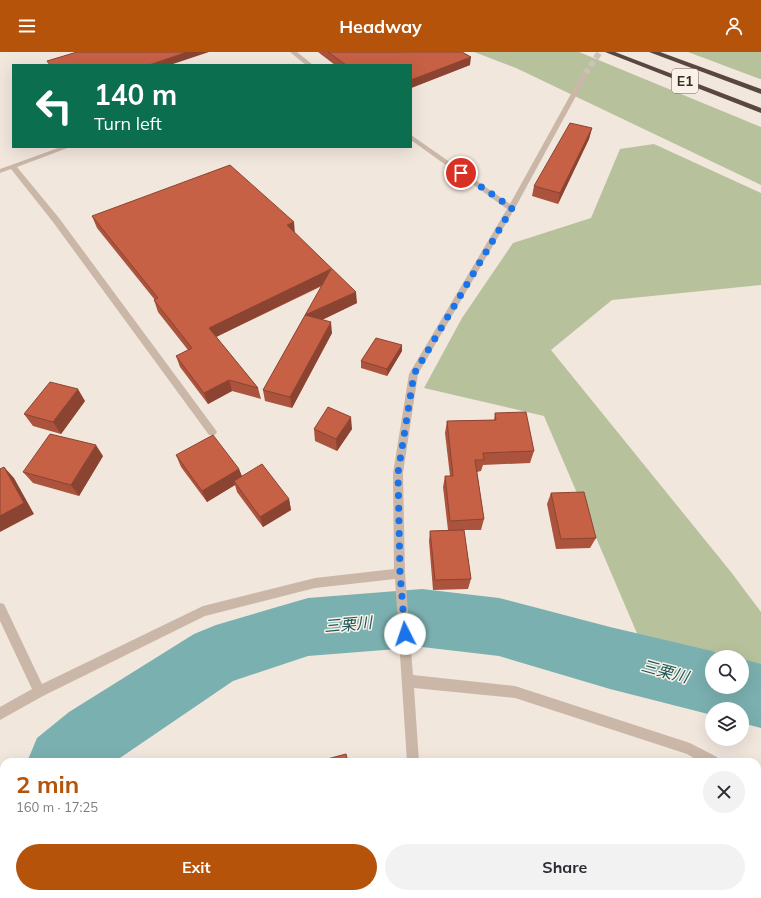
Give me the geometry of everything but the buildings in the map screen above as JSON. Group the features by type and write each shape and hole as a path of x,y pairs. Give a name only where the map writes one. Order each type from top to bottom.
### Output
{"highway":[{"name":"E1","path":"608,52 761,111"},
{"name":"E1","path":"653,52 761,92"}],"street":[{"path":"293,52 308,63"},
{"path":"413,758 409,680 400,573 398,473 414,374 512,208 585,74"},
{"path":"412,138 498,200 512,208"},
{"path":"0,171 64,148"},
{"path":"13,167 56,220 212,432"},
{"path":"0,714 39,692 203,611 315,583 400,573"},
{"path":"0,608 39,692"},
{"path":"409,680 516,692 690,749 705,758"}],"green space":[{"path":"474,52 579,52 761,127 761,185 516,68"},
{"path":"688,52 761,52 761,79 760,79"},
{"path":"654,144 761,193 761,285 612,300 551,350 731,572 761,612 761,670 749,667 749,650 705,650 705,658 642,645 544,416 424,388 462,318 513,243 591,218 620,149"}],"waterway":[{"name":"三栗川","path":"66,758 93,736 216,656 308,627 422,618 499,627 610,658 705,681"},
{"name":"三栗川","path":"749,693 761,696"}],"tunnel":[{"path":"585,74 600,52"}],"route":[{"path":"405,634 400,573 398,473 414,374 512,208 498,200 461,173"}]}
